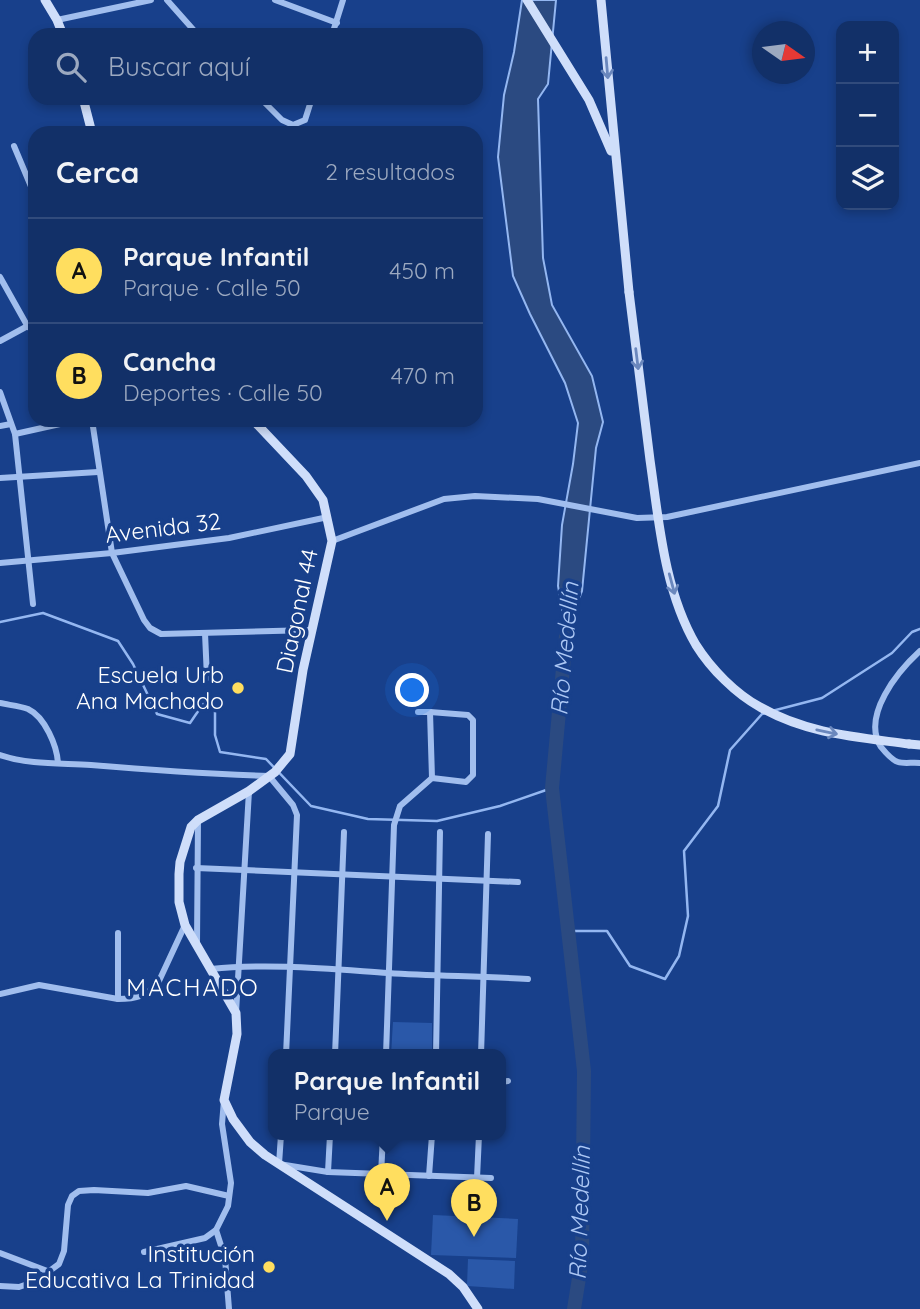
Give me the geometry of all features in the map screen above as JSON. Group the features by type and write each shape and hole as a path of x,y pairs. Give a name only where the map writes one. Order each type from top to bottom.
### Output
{"main road":[{"path":"45,0 60,28"},
{"path":"527,0 589,100 617,166"},
{"path":"601,0 629,292 654,485 675,595 696,645 733,687 758,706 790,722 822,732 920,745"},
{"path":"89,105 91,126"},
{"name":"Diagonal 44","path":"260,427 306,476 323,500 332,541 311,630 290,754 272,774"},
{"path":"272,774 249,791 198,820 191,827 180,862 179,902 185,925 236,1013 237,1034 224,1100 233,1119 250,1142 279,1164 449,1274 463,1287 478,1309"}],"street":[{"path":"57,20 151,0"},
{"path":"167,0 192,28"},
{"path":"275,0 337,23"},
{"path":"335,28 343,0"},
{"path":"267,105 282,120 293,125 304,120 309,105"},
{"path":"14,146 28,179"},
{"path":"0,277 28,327 0,341"},
{"path":"0,392 15,434 33,604"},
{"path":"0,426 11,424"},
{"path":"15,434 46,427"},
{"path":"93,427 112,552 150,628 161,634 311,630"},
{"path":"332,541 444,499 475,496 538,499 600,513 637,518 667,517 920,463"},
{"path":"0,478 99,472"},
{"name":"Avenida 32","path":"0,563 229,538 328,517"},
{"path":"205,633 207,678"},
{"path":"920,651 897,674 879,707 875,730 884,751 896,761 920,763"},
{"path":"0,703 29,710 39,718 56,750 58,763"},
{"path":"386,1049 394,825 397,815 400,806 432,778 466,782 473,775 473,720 468,715 418,712"},
{"path":"430,712 432,778"},
{"path":"0,755 21,762 272,774 297,815 286,1049"},
{"path":"236,1013 249,791"},
{"path":"197,943 198,820"},
{"path":"335,1049 344,832"},
{"path":"436,1049 440,832"},
{"path":"481,1049 488,834"},
{"path":"196,868 518,882"},
{"path":"0,994 39,985 118,999 144,995 154,989 185,925"},
{"path":"118,933 118,999"},
{"path":"211,969 239,966 338,969 390,974 528,979"},
{"path":"144,1252 205,1238 216,1230 228,1206 229,1196 230,1171 222,1124 224,1100"},
{"path":"281,1140 279,1164 328,1172 491,1178"},
{"path":"328,1172 330,1140"},
{"path":"381,1175 383,1140"},
{"path":"429,1176 432,1140"},
{"path":"477,1178 479,1140"},
{"path":"0,1286 19,1287 60,1264 64,1251 68,1205 72,1196 79,1191 148,1193 186,1186 229,1196"},
{"path":"216,1230 225,1258 229,1309"},
{"path":"0,1252 50,1272"}],"shaded area":[{"path":"522,0 556,0 548,84 538,99 543,258 552,305 592,376 603,422 596,448 582,591 566,632 558,586 562,525 578,423 565,383 513,276 498,157 504,95"},
{"path":"393,1022 432,1023 432,1049 391,1049"},
{"path":"433,1215 518,1219 516,1258 431,1255"},
{"path":"468,1259 515,1261 514,1289 467,1286"}],"waterway":[{"path":"0,622 43,613 118,641 133,664 157,714 190,723 203,704 215,709 215,735 220,752 266,759 311,806 368,819 437,821 500,806 552,788"},
{"name":"Río Medellín","path":"568,614 552,788 584,1071 582,1259 574,1309"},
{"path":"772,711 822,698 892,653 912,632 920,629"},
{"path":"570,931 607,931 630,966 665,979 679,956 688,916 684,851 718,806 730,750 762,714 766,713"}],"place":[{"name":"Escuela Urb Ana Machado","path":"238,688"},
{"name":"Parque Infantil","path":"387,1221"},
{"name":"Cancha","path":"474,1237"},
{"name":"Institución Educativa La Trinidad","path":"269,1267"}],"district":[{"name":"MACHADO","path":"193,988"}]}
